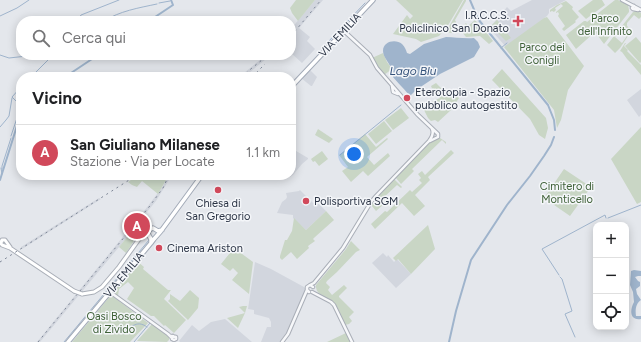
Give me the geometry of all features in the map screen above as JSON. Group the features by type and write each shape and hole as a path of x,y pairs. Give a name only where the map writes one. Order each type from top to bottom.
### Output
{"main road":[{"name":"VIA EMILIA","path":"296,82 373,0"},
{"name":"VIA EMILIA","path":"68,342 163,229 198,180"},
{"path":"149,235 152,228 160,231 163,229"},
{"path":"1,241 2,245 6,244 48,274 74,291 82,294 94,292 102,287 119,267 140,237 143,234 156,237 158,233 157,230"},
{"name":"VIA EMILIA","path":"149,235 151,241 150,245"}],"street":[{"path":"622,0 634,8 641,10"},
{"path":"282,342 288,334 303,299 314,283 343,248 371,202 434,135 432,129 416,114 376,67 369,54 343,31"},
{"path":"311,289 334,305 352,342"},
{"path":"110,292 179,342"}],"shaded area":[{"path":"315,0 323,0 299,28 310,37 307,41 315,49 302,63 296,58 296,23"},
{"name":"I.R.C.C.S. Policlinico San Donato","path":"532,0 566,0 549,9 547,16 506,47 491,30 491,26 507,7 511,11"},
{"path":"260,60 265,60 250,72 245,72"},
{"path":"309,69 317,77 312,86 301,78"},
{"path":"641,89 641,115 639,117 627,100"},
{"path":"296,151 308,158 296,171"},
{"path":"166,180 169,180 156,201 138,223 139,225 134,229 40,342 37,342 148,206"},
{"path":"300,190 313,203 316,201 326,211 306,230 293,218 293,215 277,213 282,202 287,197 286,193"},
{"path":"99,198 101,199 22,249 21,247"},
{"path":"383,253 387,257 388,255 394,262 397,259 411,274 396,288 372,263"},
{"path":"255,262 304,287 309,293 304,300 284,342 261,342 267,327 271,327 271,322 269,318 254,314 254,310 248,309"},
{"path":"225,319 252,342 179,341 192,325 199,331 211,322"}],"green space":[{"path":"296,0 315,0 298,21 290,8"},
{"path":"396,0 463,0 447,27 439,36 421,42 416,39 393,34 407,15 410,19 413,16"},
{"path":"464,0 466,1 455,20 456,22 452,33 446,32"},
{"path":"593,0 602,0 605,5 586,19 578,11"},
{"name":"Parco dell'Infinito","path":"615,0 628,5 629,12 604,44 595,32 576,49 566,35 584,21 587,22"},
{"path":"566,1 573,7 572,9 579,17 575,21 576,22 564,31 562,29 565,26 558,16 558,12 556,13 563,6 561,4 555,8 556,10 554,12 550,12 550,10"},
{"path":"637,11 641,13 641,17 639,19 634,15 627,23 627,26 632,30 615,53 607,45 633,12","holes":["623,28 629,33 622,43 615,37"]},
{"name":"Parco dei Conigli","path":"547,17 584,66 568,90 561,120 557,128 554,110 504,47"},
{"path":"475,20 493,41 489,44 480,36 466,37 462,32 466,29 464,25 466,23 468,26"},
{"path":"497,20 511,38 506,41 491,26"},
{"path":"636,37 641,43 640,63 625,46"},
{"path":"625,43 624,46 628,50 627,51 641,65 641,75 620,51"},
{"path":"383,53 392,69 384,75 372,58"},
{"path":"502,69 546,118 548,128 545,139 539,135 530,119 492,80"},
{"path":"436,83 442,89 446,91 448,90 447,89 459,98 451,110 438,122 435,120 431,121 423,108 423,106 440,98 434,93 431,86"},
{"path":"401,108 409,118 393,130 385,120"},
{"path":"384,121 392,131 376,144 368,134"},
{"path":"641,127 641,202 637,204 611,159"},
{"path":"318,129 333,139 329,143 315,135"},
{"path":"365,134 376,147 387,138 388,139 367,157 374,165 388,153 390,156 368,176 363,171 351,182 342,171 348,167 339,155"},
{"path":"440,138 446,142 446,144 442,140 412,169 414,171 401,184 396,176 432,140"},
{"path":"451,150 454,153 428,177 430,180 415,195 425,206 414,216 402,203 375,229 371,224 385,211 387,212 410,190 412,192 422,183 419,180 421,178 418,174 422,171 425,175"},
{"path":"322,151 328,159 319,166 311,159"},
{"name":"Cimitero di Monticello","path":"564,169 591,187 570,216 544,198"},
{"path":"393,179 402,187 401,188 397,185 381,200 384,204 376,211 372,206 372,202"},
{"path":"131,180 166,180 158,194 142,181 137,187 128,182"},
{"path":"326,211 334,220 313,239 315,241 308,246 309,248 297,259 291,252 282,260 280,256 285,240 287,240 292,231 294,218 306,230"},
{"path":"428,225 435,249 411,274 398,259 396,261 393,258"},
{"path":"128,236 134,241 126,253 119,247"},
{"path":"351,241 360,250 356,252 326,283 330,287 328,290 332,295 344,285 347,288 339,297 354,312 349,317 352,321 345,325 335,304 317,291 316,285"},
{"path":"234,248 253,262 249,294 232,280 238,273 233,268 230,271 221,264"},
{"path":"137,261 144,267 143,269 168,290 171,290 164,299 186,320 174,333 154,316 151,316 127,299 134,288 128,282 119,289 118,296 113,293 120,281"},
{"path":"190,290 199,298 198,308 188,320 168,301 170,299 170,294 180,301"},
{"name":"Oasi Bosco di Zivido","path":"111,295 148,323 130,342 72,342"},
{"path":"247,306 245,313 239,307"},
{"path":"245,313 238,328 227,318"},
{"path":"152,324 169,337 167,342 137,341"},
{"path":"346,333 350,342 327,342"}],"water":[{"name":"Lago Blu","path":"446,37 474,38 480,47 474,57 440,74 416,90 410,96 393,77 391,68 383,54 385,45 393,41 399,42 404,46 407,53 410,54 424,44"},
{"path":"631,271 641,271 641,276 635,277 640,282 640,286 636,289 641,300 636,307 636,316 641,316 641,319 634,318 631,311 634,302 633,292 630,285"}],"waterway":[{"path":"0,16 17,8 29,0"},
{"path":"80,16 119,0"},
{"path":"156,16 173,5 171,0"},
{"path":"470,0 478,19 548,105 554,120 555,130"},
{"path":"159,3 170,1"},
{"path":"328,42 365,3"},
{"path":"114,16 136,8 157,4"},
{"path":"501,48 507,43"},
{"path":"0,55 9,58 16,57"},
{"path":"36,72 48,60"},
{"path":"72,72 90,60"},
{"path":"16,93 12,97 16,101"},
{"path":"0,127 9,116 12,98"},
{"path":"340,155 401,105"},
{"path":"11,136 16,121"},
{"path":"0,180 16,129"},
{"path":"449,342 456,311 471,260 507,205 544,156 554,137"},
{"path":"2,169 11,138"},
{"path":"1,168 2,174"},
{"path":"608,218 641,205"},
{"path":"559,275 542,249 605,215 606,218"},
{"path":"64,342 149,240"},
{"path":"560,277 562,279 572,311 565,314 575,337"},
{"path":"134,342 150,323"},
{"path":"120,330 127,329 136,324 147,327"}],"railway":[{"path":"296,30 321,0"},
{"path":"247,72 262,60"},
{"path":"257,72 265,64"},
{"path":"0,262 129,180"},
{"path":"38,342 149,207 163,188 167,180"}],"place":[{"name":"I.R.C.C.S. Policlinico San Donato","path":"518,21"},
{"name":"Eterotopia - Spazio pubblico autogestito","path":"407,98"},
{"name":"Chiesa di San Gregorio","path":"218,190"},
{"name":"Polisportiva SGM","path":"306,201"},
{"name":"San Giuliano Milanese","path":"137,226"},
{"name":"Cinema Ariston","path":"159,248"}]}
